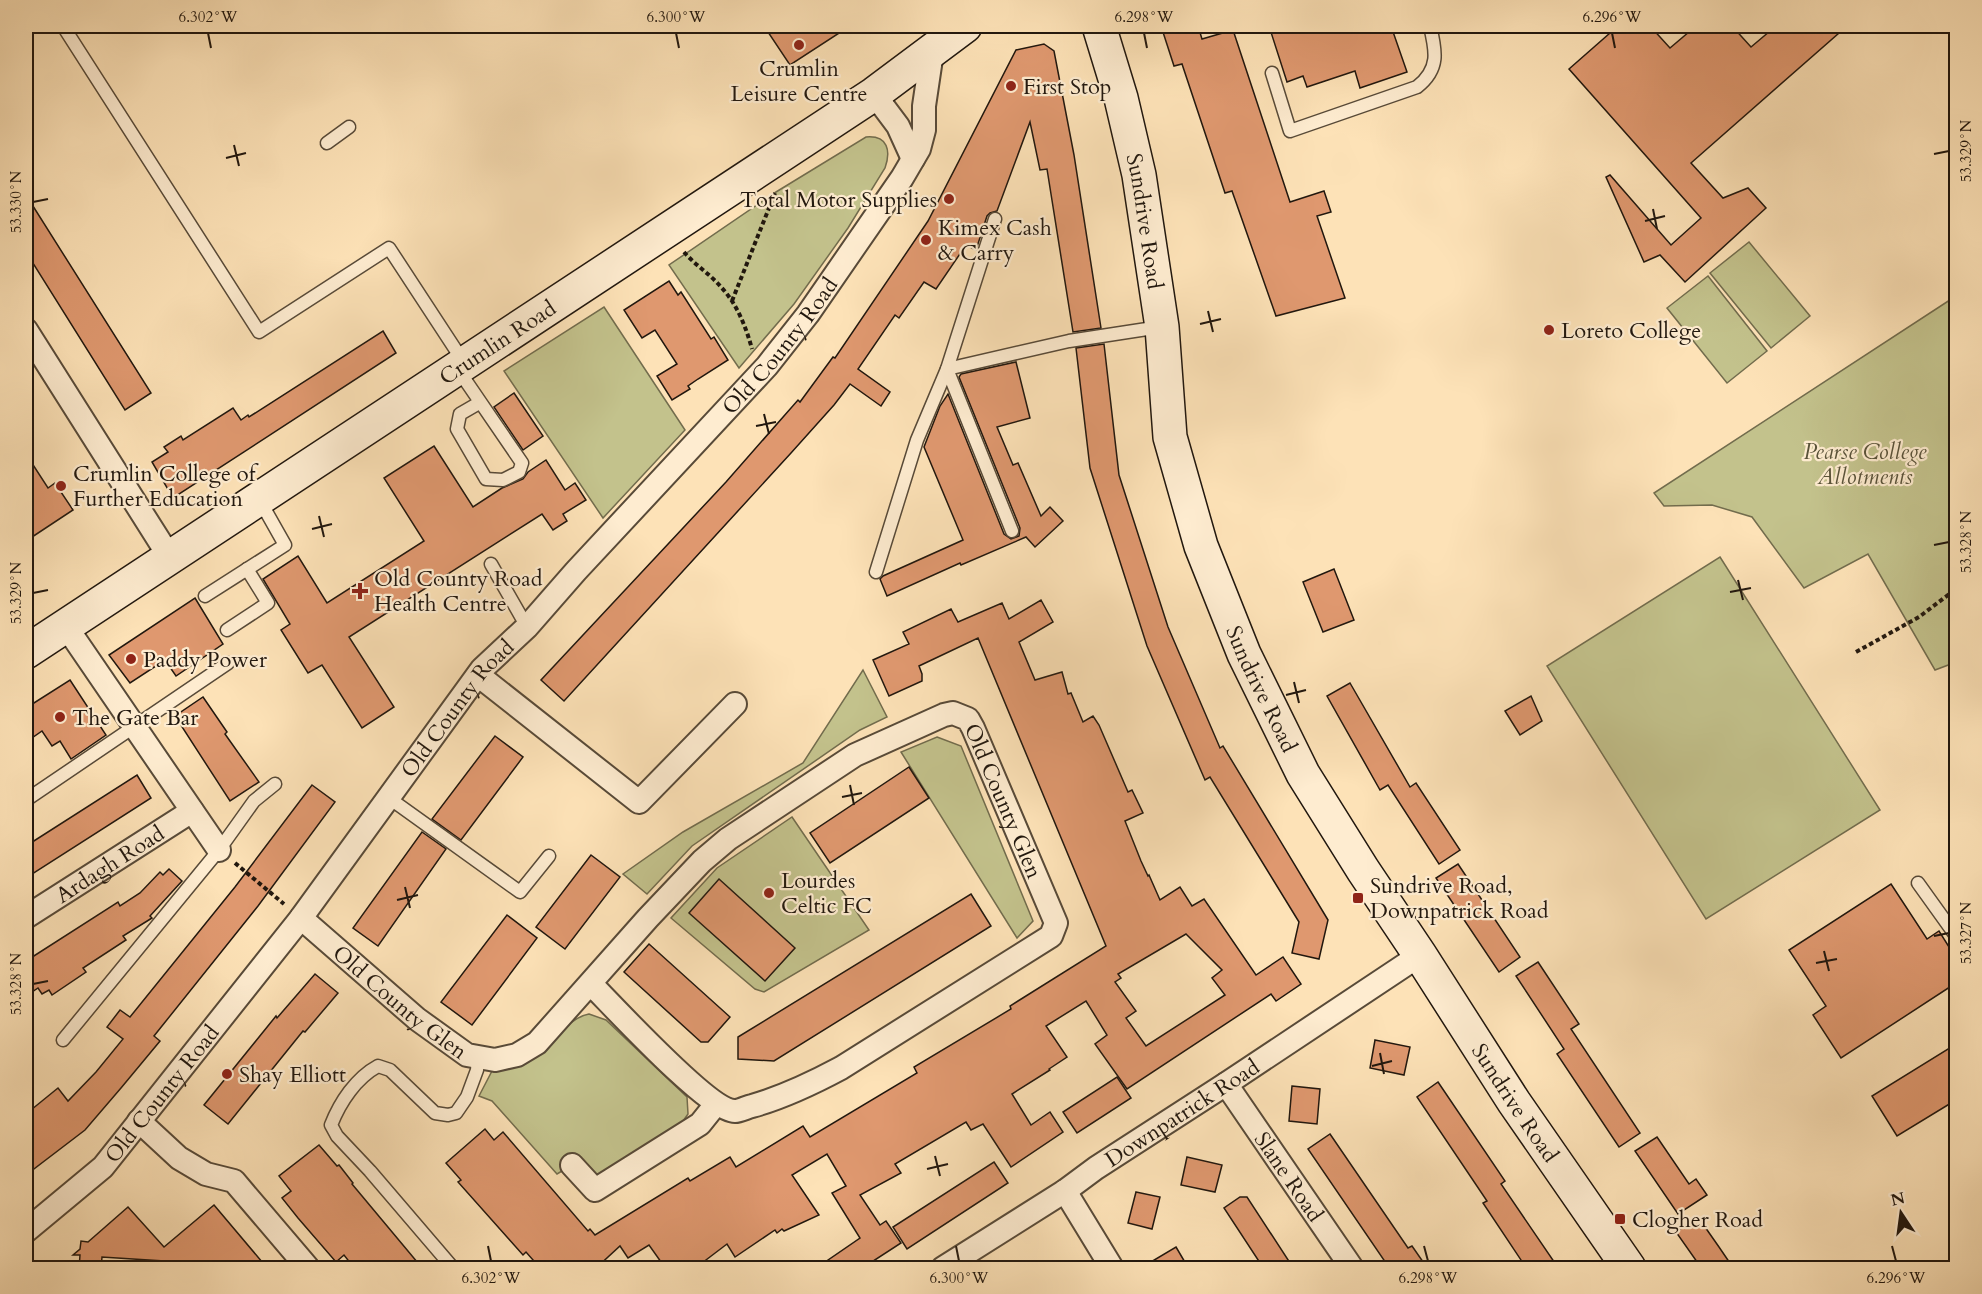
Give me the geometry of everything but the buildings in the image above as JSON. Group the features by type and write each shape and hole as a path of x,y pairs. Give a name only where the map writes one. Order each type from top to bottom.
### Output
{"street":[{"name":"Crumlin Road","path":"26,652 874,94 965,26"},
{"name":"Sundrive Road","path":"1099,26 1121,98 1139,175 1162,327 1170,437 1202,546 1244,654 1303,774 1363,870 1514,1102 1629,1269"},
{"name":"Old County Road","path":"26,1231 103,1167 301,918 478,675 527,627 576,571 767,366 808,314 920,149 932,52"},
{"path":"874,94 898,126 913,159"},
{"path":"26,330 169,556"},
{"path":"65,625 219,850"},
{"path":"478,675 639,802 735,705"},
{"name":"Old County Glen","path":"301,918 417,1019 467,1055 495,1060 517,1055 537,1042 702,861 728,839 855,755 944,715 953,713 968,719 1056,923 1051,936 841,1068 805,1087 734,1111 716,1104"},
{"name":"Ardagh Road","path":"26,917 192,811"},
{"name":"Downpatrick Road","path":"943,1269 1065,1191 1096,1168 1420,955"},
{"path":"572,1165 595,1190 700,1124 716,1104 658,1052 591,984"},
{"name":"Slane Road","path":"1226,1084 1352,1269"},
{"path":"139,1121 179,1158 207,1174 234,1181 308,1269"},
{"path":"1065,1191 1112,1269"}],"lane":[{"path":"63,26 259,332 389,248 460,365 479,403 522,464 519,472 503,480 486,479 457,429 460,414 479,403"},
{"path":"1272,73 1290,131 1418,87 1428,78 1436,52 1430,26"},
{"path":"327,143 349,127"},
{"path":"876,572 917,440 947,369 994,219"},
{"path":"947,369 1069,341 1162,327"},
{"path":"947,369 1012,531"},
{"path":"205,596 285,545 259,498"},
{"path":"491,564 527,627"},
{"path":"227,630 268,603 247,569"},
{"path":"26,800 228,663"},
{"path":"63,1040 219,850 254,801 276,784"},
{"path":"388,798 520,892 549,856"},
{"path":"1918,883 1956,936"},
{"path":"453,1269 370,1171 337,1136 331,1125 338,1107 366,1073 378,1066 390,1070 435,1113 448,1115 456,1113 467,1097 477,1070 478,1058"}],"path":[{"path":"732,301 776,192"},
{"path":"667,230 685,254 722,287 742,320 752,353 767,366"},
{"path":"1856,652 1919,618 1956,589"},
{"path":"219,850 301,918"}],"green space":[{"path":"866,137 879,139 886,145 888,156 885,168 848,228 794,304 739,368 669,265 776,192"},
{"path":"1749,242 1810,316 1771,348 1710,273"},
{"path":"1708,276 1767,351 1727,383 1667,308"},
{"name":"Pearse College Allotments","path":"1956,296 1956,671 1951,664 1935,670 1868,554 1804,588 1752,517 1712,505 1664,506 1654,493"},
{"path":"604,307 685,430 603,518 504,371"},
{"path":"1720,557 1880,810 1706,919 1547,666"},
{"path":"863,670 887,717 860,730 692,846 647,894 623,874 683,832 803,763"},
{"path":"937,737 961,746 1033,921 1017,938 901,752"},
{"name":"Lourdes Celtic FC","path":"792,817 869,930 764,992 755,989 671,918 717,868"},
{"path":"589,1014 606,1020 687,1097 688,1114 681,1124 600,1175 596,1175 579,1161 557,1174 492,1101 479,1096 492,1071 527,1062 545,1049 570,1023"}],"place":[{"name":"Crumlin Leisure Centre","path":"799,45"},
{"name":"First Stop","path":"1011,86"},
{"name":"Total Motor Supplies","path":"949,199"},
{"name":"Kimex Cash & Carry","path":"926,240"},
{"name":"Loreto College","path":"1549,330"},
{"name":"Crumlin College of Further Education","path":"61,486"},
{"name":"Old County Road Health Centre","path":"360,591"},
{"name":"Paddy Power","path":"131,659"},
{"name":"The Gate Bar","path":"60,717"},
{"name":"Lourdes Celtic FC","path":"769,893"},
{"name":"Sundrive Road, Downpatrick Road","path":"1358,898"},
{"name":"Shay Elliott","path":"227,1074"},
{"name":"Clogher Road","path":"1620,1219"}]}
